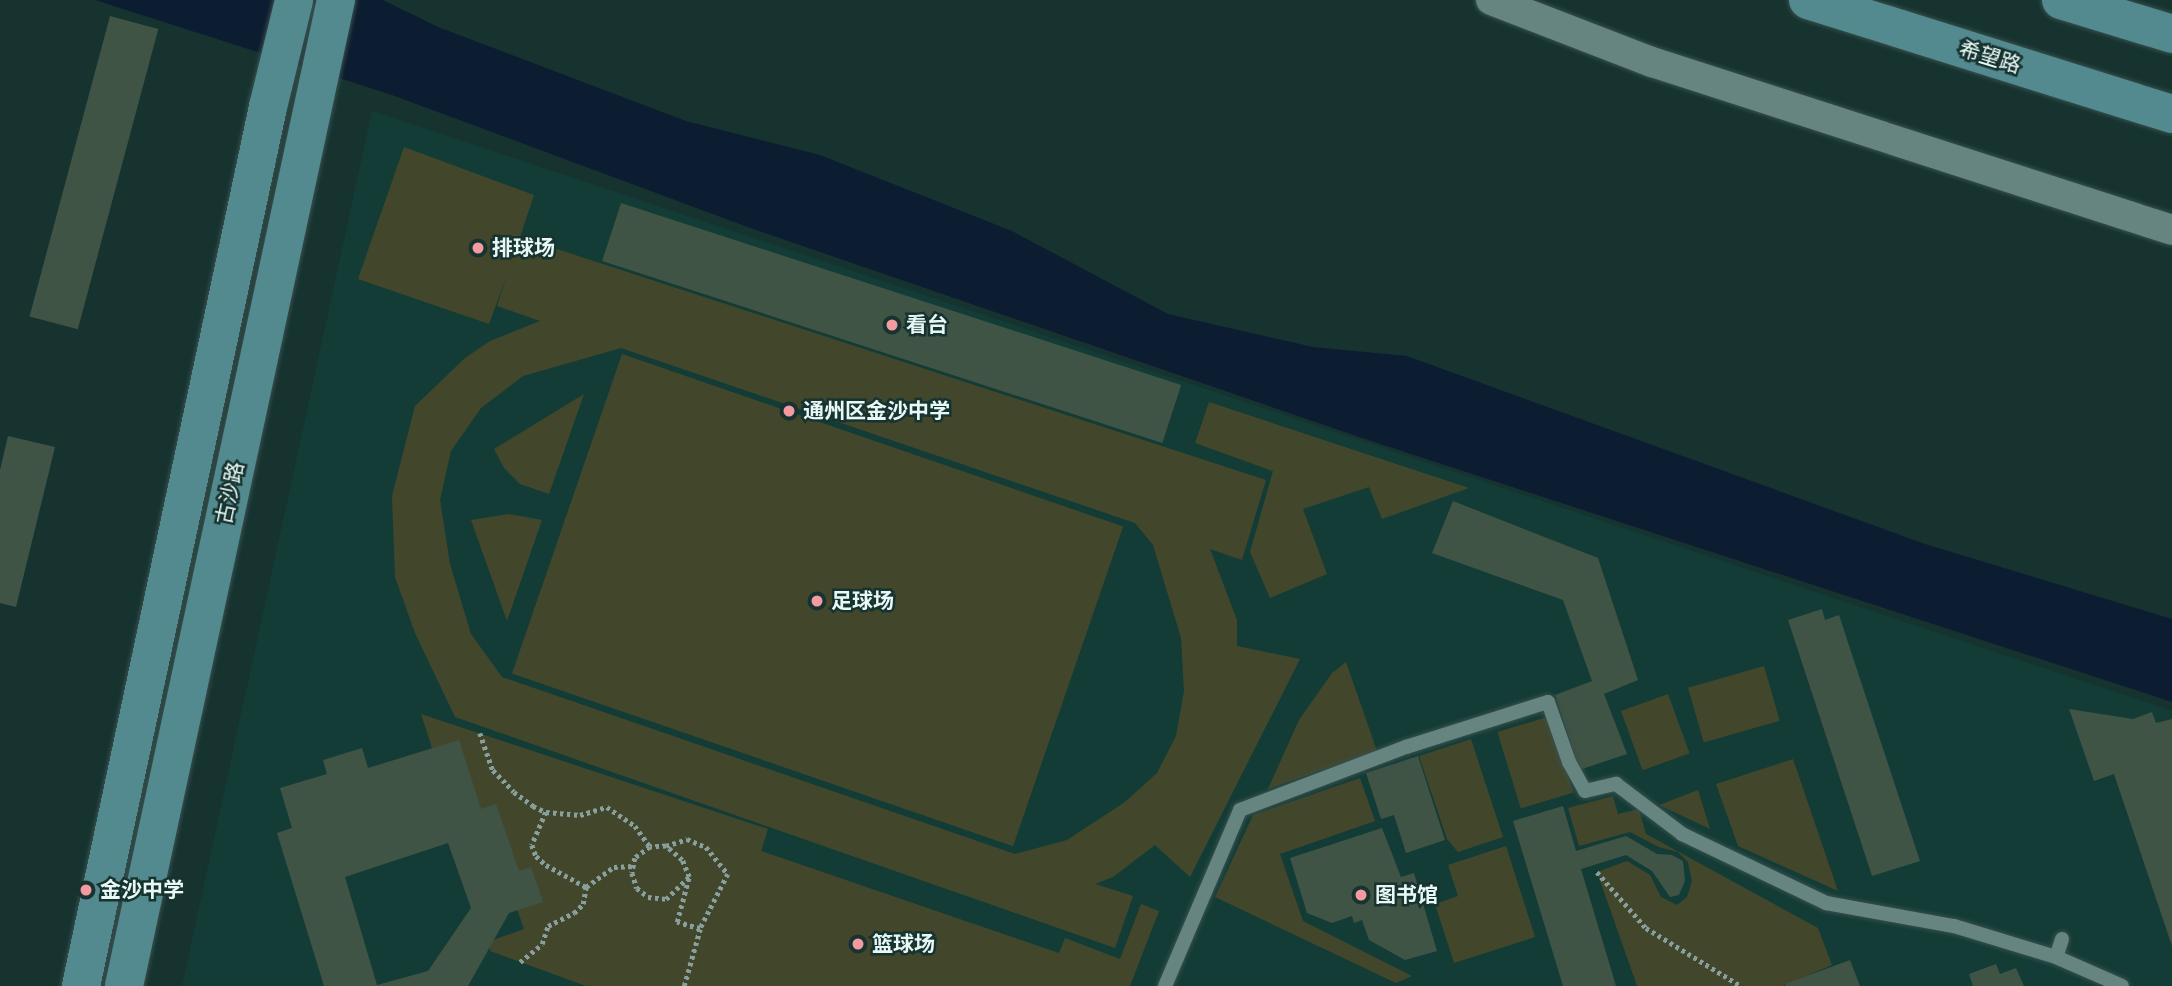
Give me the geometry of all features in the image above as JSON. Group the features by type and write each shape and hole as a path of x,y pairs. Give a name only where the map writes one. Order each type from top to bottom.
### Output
{"main road":[{"name":"古沙路","path":"81,986 268,107 294,0"},
{"name":"古沙路","path":"124,986 336,0"},
{"name":"希望路","path":"1808,0 2172,114"},
{"path":"2061,0 2172,34"}],"street":[{"path":"1491,0 1652,62 2172,230"}],"lane":[{"path":"1165,986 1240,810 1406,747 1548,702 1569,762 1585,791 1616,785 1682,834 1826,902 1954,926 2056,957 2122,986"},
{"path":"2056,957 2062,939"}],"path":[{"path":"481,733 493,770 502,781 546,812 580,815 607,807 635,826 650,847"},
{"path":"546,812 532,845 536,856 546,865 586,887"},
{"path":"684,986 700,929 728,874 706,847 687,839 666,846 650,847 635,858 633,866 637,888 648,897 666,899 689,877"},
{"path":"666,846 682,860 689,877 677,922 700,929"},
{"path":"520,962 542,944 548,926 574,913 583,904 586,887 614,867 633,866"},
{"path":"1597,872 1646,928 1741,986"}],"shaded area":[{"name":"通州区金沙中学","path":"372,111 2172,711 2172,986 182,986"},
{"path":"404,147 534,195 520,237 1266,480 1242,560 1210,549 1237,620 1237,646 1300,659 1190,877 1155,845 1113,877 1095,884 1133,896 1115,948 455,717 415,633 395,577 392,496 415,406 465,358 490,341 540,321 497,306 507,275 489,324 358,279","holes":["621,348 1135,523 1153,545 1181,638 1184,691 1176,736 1157,773 1125,802 1067,840 1015,854 502,677 471,634 450,564 440,500 451,451 481,408 523,376"]},
{"name":"足球场","path":"622,354 1123,527 1013,846 512,674"},
{"path":"584,394 549,494 520,484 504,468 494,449"},
{"path":"1209,402 1469,488 1382,519 1369,487 1303,509 1327,574 1270,598 1250,552 1273,471 1195,443"},
{"path":"509,514 542,520 507,621 471,520"},
{"path":"1346,662 1377,751 1268,789 1299,720 1332,673"},
{"path":"1764,666 1780,721 1704,743 1688,688"},
{"path":"1668,694 1690,753 1643,770 1621,711"},
{"path":"421,714 768,829 761,851 1059,953 1065,938 1120,959 1141,904 1159,911 1130,986 586,986 490,951 490,941 524,929 496,848 441,776"},
{"path":"1550,716 1573,793 1521,809 1497,732"},
{"path":"1471,739 1503,837 1458,852 1447,839 1419,756"},
{"path":"1793,759 1838,891 1738,846 1716,784"},
{"path":"1360,778 1375,821 1280,854 1303,921 1412,976 1396,983 1215,897 1253,815"},
{"path":"1698,790 1710,829 1659,805"},
{"path":"1613,796 1618,814 1639,809 1646,834 1818,928 1832,965 1783,986 1637,986 1597,872 1627,861 1650,875 1661,897 1677,905 1687,897 1692,881 1688,862 1678,852 1659,847 1630,832 1579,846 1568,808"},
{"path":"1506,846 1535,937 1454,963 1435,904 1458,896 1448,865"}],"water":[{"path":"95,0 383,0 438,27 686,121 820,155 1012,231 1168,314 1313,347 1407,356 1925,544 2172,619 2172,702 1365,439 753,229 392,95"}],"building":[{"path":"110,16 158,29 78,329 30,316"},
{"name":"看台","path":"621,203 1181,385 1162,443 602,261"},
{"path":"8,436 55,447 16,607 0,603 0,470"},
{"path":"1453,501 1598,558 1638,680 1604,694 1627,754 1579,770 1555,695 1592,681 1563,600 1432,553"},
{"path":"1822,609 1825,620 1839,615 1920,861 1872,876 1788,620"},
{"path":"2069,709 2133,719 2152,712 2156,723 2172,719 2172,946 2114,774 2094,781"},
{"path":"459,740 481,809 496,804 519,871 531,867 543,902 509,913 468,986 324,986 277,833 292,828 280,788 327,774 323,760 362,748 368,768","holes":["448,843 471,908 428,971 377,985 345,877"]},
{"name":"图书馆","path":"1418,756 1445,840 1406,853 1394,815 1381,819 1366,773"},
{"path":"1563,806 1576,851 1626,836 1657,854 1672,855 1683,861 1685,881 1679,895 1670,897 1652,871 1626,855 1581,869 1616,986 1563,986 1513,821"},
{"name":"图书馆","path":"1382,828 1401,877 1414,873 1437,951 1405,960 1369,940 1362,920 1354,923 1352,916 1332,923 1307,913 1290,858"},
{"path":"1850,960 1860,986 1785,984"},
{"path":"1996,964 2000,974 2016,968 2024,986 1973,986 1969,974"}],"place":[{"name":"排球场","path":"478,248"},
{"name":"看台","path":"892,325"},
{"name":"通州区金沙中学","path":"789,411"},
{"name":"足球场","path":"817,601"},
{"name":"金沙中学","path":"86,890"},
{"name":"图书馆","path":"1361,895"},
{"name":"篮球场","path":"858,944"}]}
